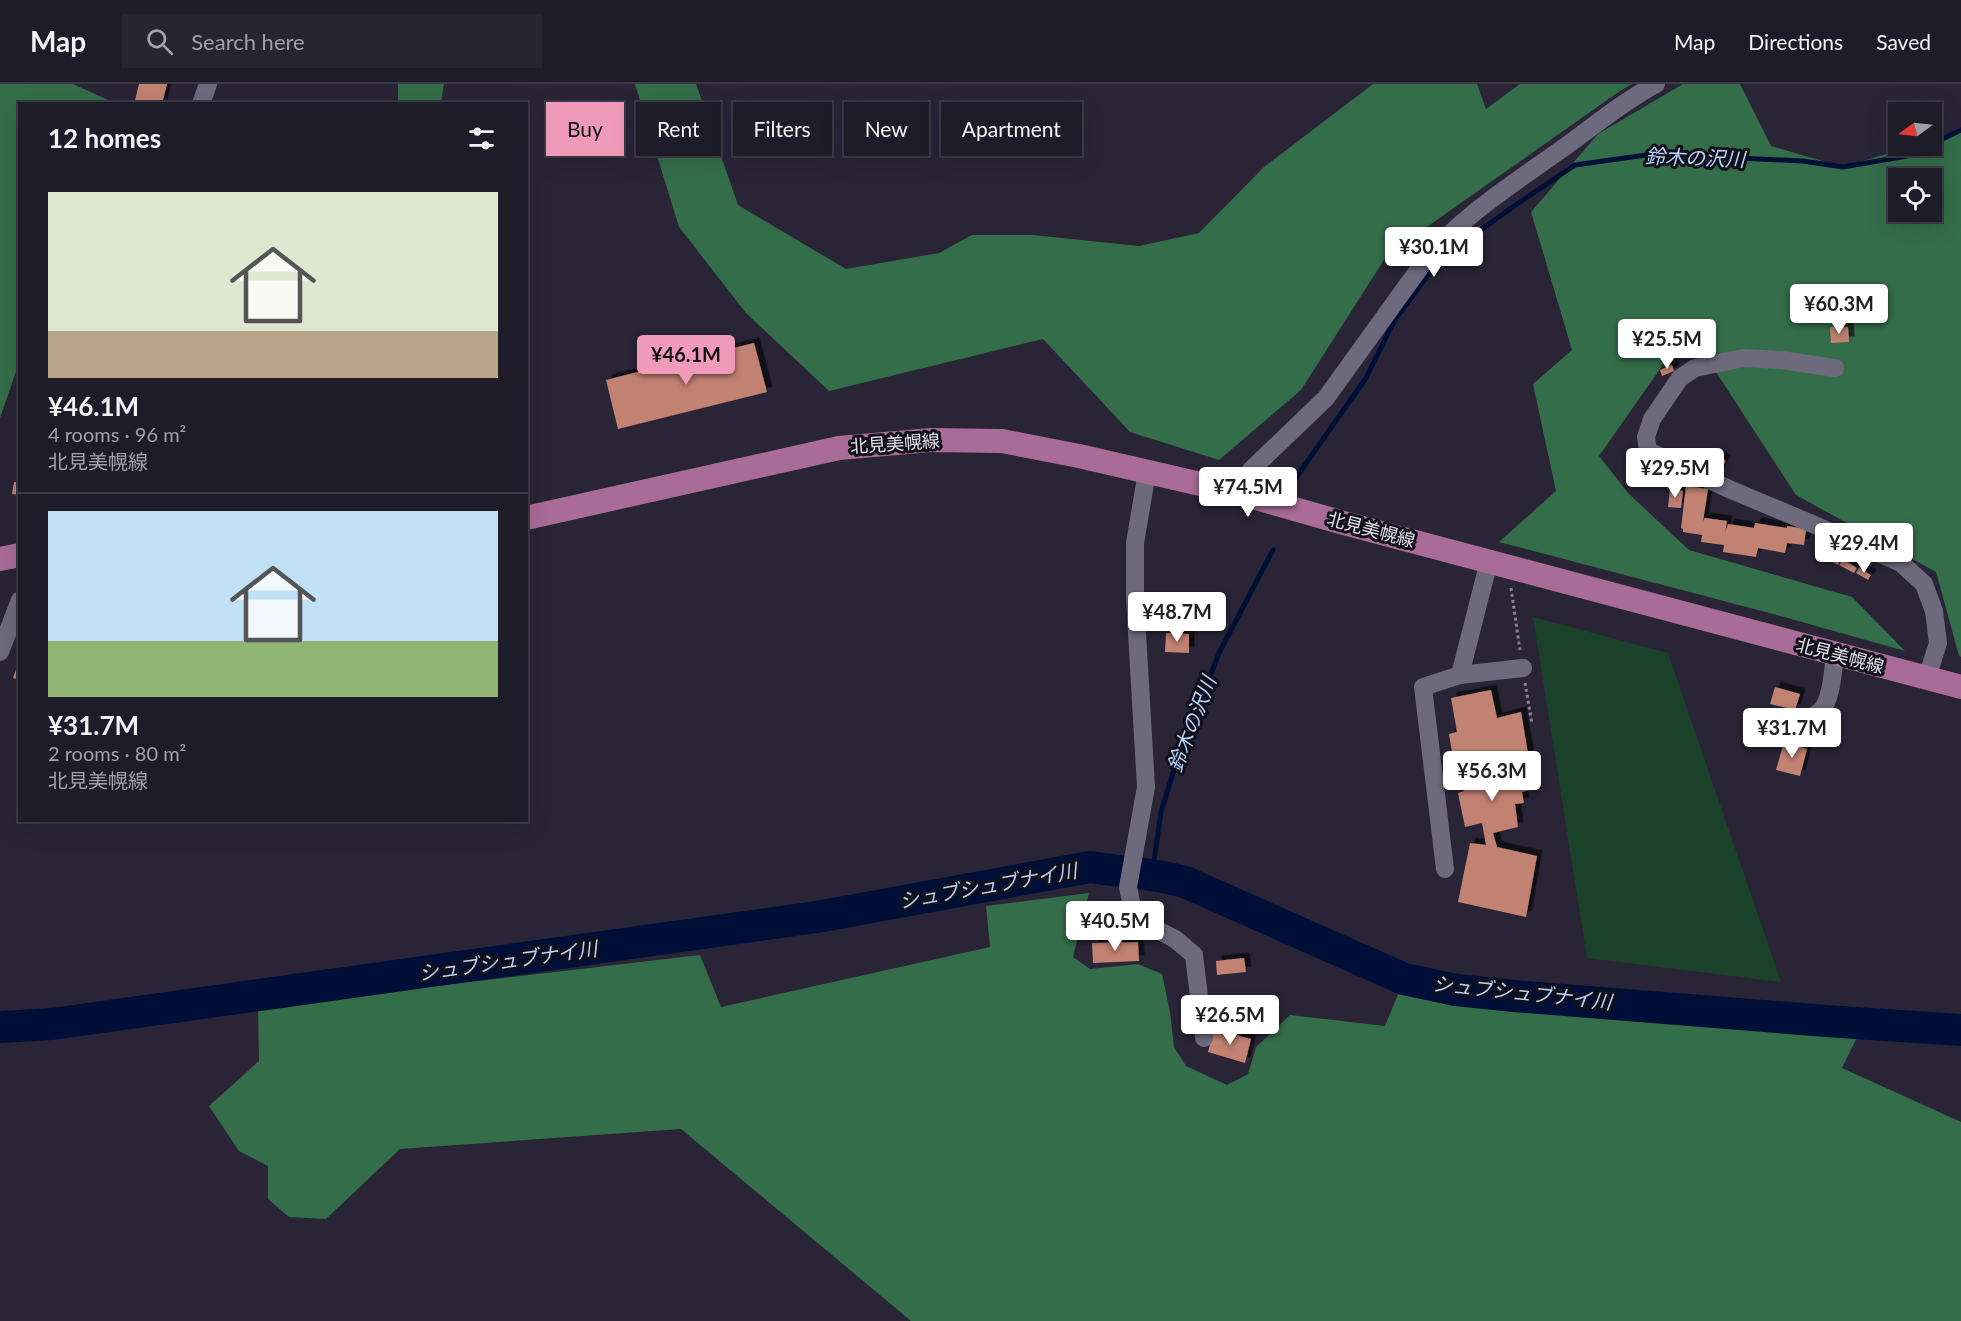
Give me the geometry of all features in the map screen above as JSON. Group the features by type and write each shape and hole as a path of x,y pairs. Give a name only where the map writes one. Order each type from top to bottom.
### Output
{"main road":[{"name":"北見美幌線","path":"528,518 839,448 931,440 1002,441 1079,456 1235,492 1961,687"},
{"path":"0,559 18,555"}],"street":[{"path":"202,102 208,84"},
{"path":"1235,492 1251,470 1326,398 1439,243 1487,203 1624,104 1656,84"},
{"path":"1834,368 1781,360 1743,358 1695,368 1680,378 1652,418 1646,437 1648,451 1729,489 1901,563 1924,584 1934,611 1938,643 1927,678"},
{"path":"1147,472 1135,543 1135,599 1146,787 1128,887 1132,907 1150,926 1175,939 1194,956 1204,1038"},
{"path":"1460,675 1498,563"},
{"path":"0,652 18,605"},
{"path":"1776,730 1815,715 1823,708 1829,690 1835,654"},
{"path":"1445,869 1423,687 1460,675 1523,668"}],"path":[{"path":"1498,563 1523,668 1532,724"}],"green space":[{"path":"0,84 73,84 113,102 18,102 18,366 0,418"},
{"path":"398,84 444,84 441,102 398,102"},
{"path":"635,84 696,84 702,102 641,102"},
{"path":"1373,84 1477,84 1486,109 1520,84 1632,84 1387,255 1301,390 1219,460 1130,432 1043,339 829,391 746,313 679,227 657,156 721,156 738,205 846,269 939,253 972,235 1033,235 1139,246 1199,233 1264,167"},
{"path":"1683,84 1740,84 1771,146 1843,167 1888,154 1888,156 1942,156 1942,136 1961,130 1961,657 1936,572 1796,495 1688,329 1599,456 1629,494 1689,550 1852,597 1905,651 1499,542 1556,491 1533,384 1572,350 1531,212 1598,134"},
{"path":"1533,617 1668,653 1781,982 1587,958"},
{"path":"1089,893 1073,957 1090,969 1138,964 1162,974 1174,1047 1186,1066 1227,1085 1248,1074 1256,1047 1290,1015 1385,1026 1399,992 1447,977 1869,1013 1842,1068 1961,1122 1961,1321 911,1321 681,1129 400,1149 326,1219 289,1217 268,1199 268,1166 239,1151 209,1106 259,1061 258,1007 700,955 721,1007 990,947 986,906"}],"building":[{"path":"139,84 167,84 162,102 134,102"},
{"path":"1830,327 1848,327 1849,342 1831,343"},
{"path":"754,343 767,392 618,429 606,380"},
{"path":"1672,365 1674,371 1662,376 1660,370"},
{"path":"1716,454 1726,461 1718,473 1708,466"},
{"path":"14,482 18,482 18,495 12,494"},
{"path":"1686,486 1708,489 1703,521 1705,518 1727,521 1725,533 1728,524 1754,528 1755,523 1787,528 1787,526 1806,529 1804,545 1787,543 1785,553 1758,548 1756,557 1723,552 1724,545 1701,542 1702,535 1683,532 1681,528"},
{"path":"1670,489 1683,491 1681,508 1668,507"},
{"path":"1824,550 1840,560 1838,565 1821,556"},
{"path":"1843,559 1857,568 1854,573 1839,565"},
{"path":"1859,568 1871,575 1868,580 1856,573"},
{"path":"1166,633 1189,634 1189,653 1165,652"},
{"path":"18,664 18,679 13,678"},
{"path":"1775,687 1800,694 1795,710 1770,704"},
{"path":"1491,690 1497,718 1521,712 1534,789 1522,792 1524,803 1515,804 1518,827 1493,833 1497,847 1537,856 1526,917 1458,902 1470,843 1486,845 1482,823 1465,827 1458,793 1464,791 1459,764 1454,764 1449,734 1457,732 1451,698"},
{"path":"1784,742 1807,749 1800,776 1776,770"},
{"path":"1138,942 1139,961 1093,963 1092,943"},
{"path":"1244,958 1246,972 1217,975 1216,961"},
{"path":"1214,1029 1251,1039 1245,1063 1208,1052"}],"waterway":[{"name":"鈴木の沢川","path":"1942,139 1961,130"},
{"name":"鈴木の沢川","path":"1288,489 1366,378 1394,321 1439,260 1575,165 1653,154 1803,161 1843,167 1907,156"},
{"name":"鈴木の沢川","path":"1152,874 1161,812 1174,770 1219,653 1273,550"},
{"name":"シュブシュブナイ川","path":"0,1027 52,1024 817,917 1090,867 1185,882 1404,979 1456,990 1961,1030"}]}
